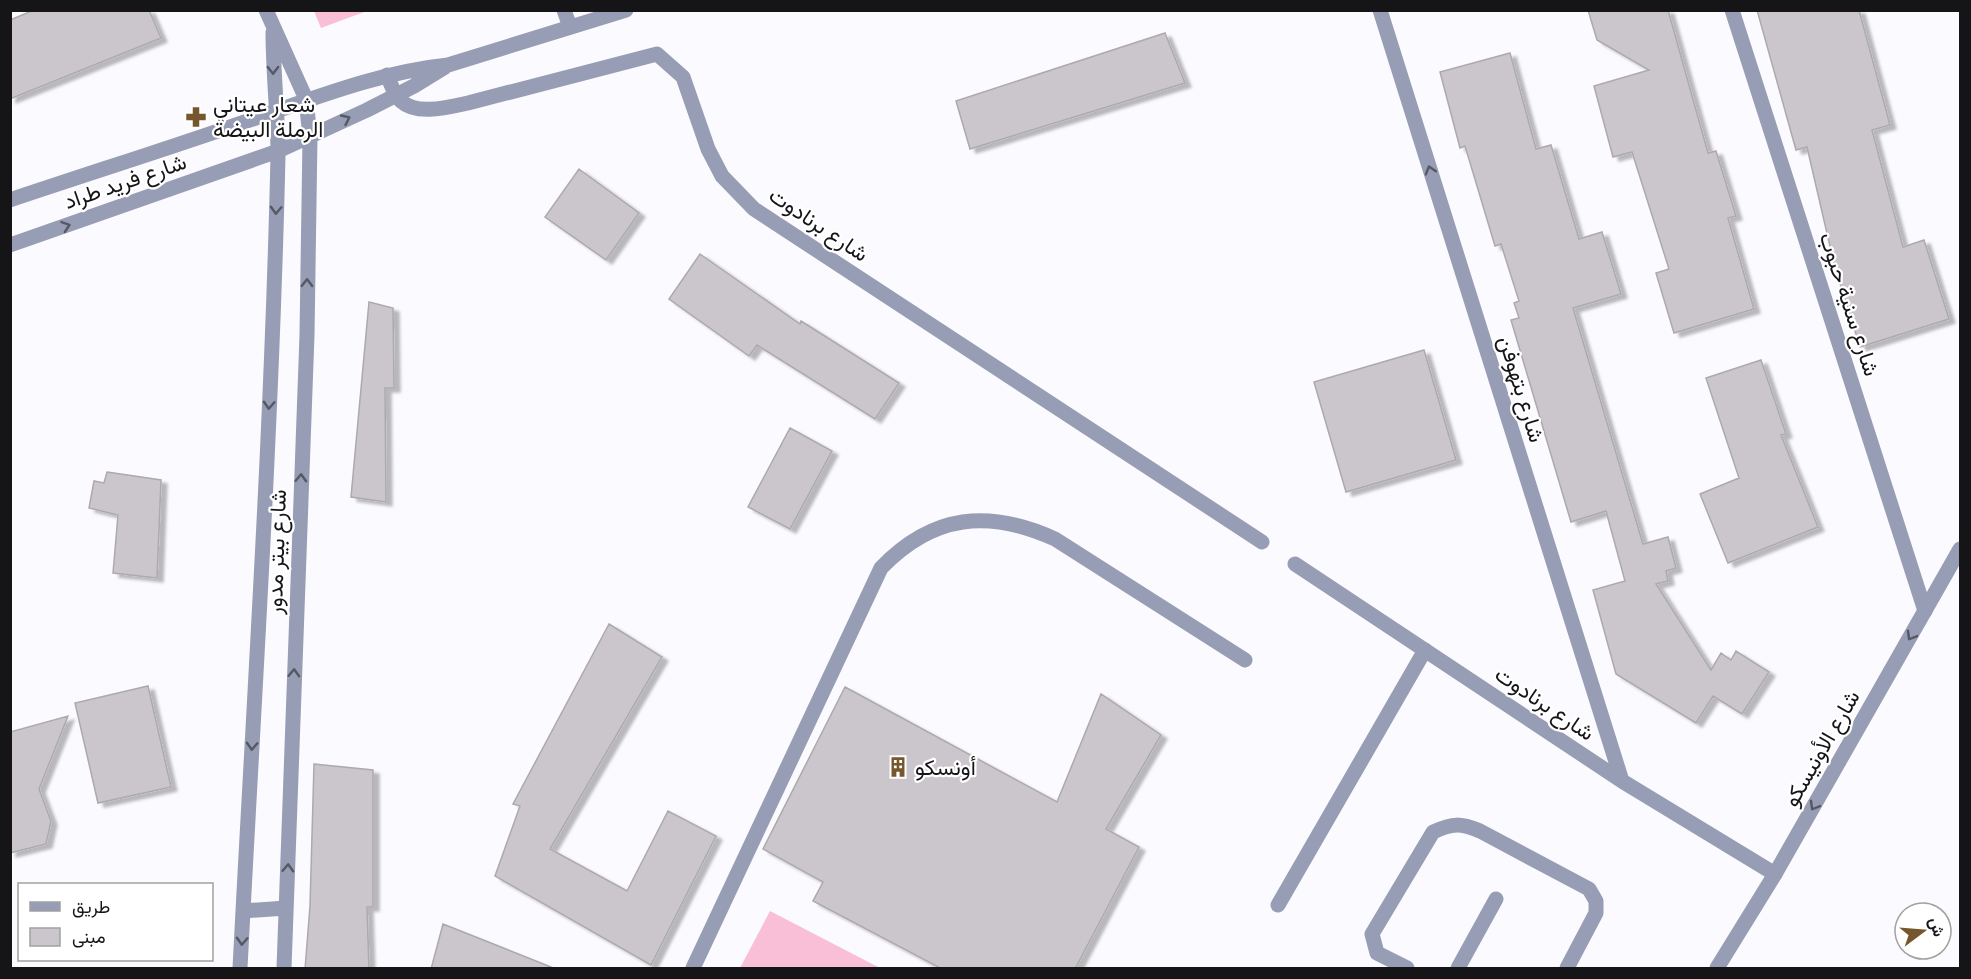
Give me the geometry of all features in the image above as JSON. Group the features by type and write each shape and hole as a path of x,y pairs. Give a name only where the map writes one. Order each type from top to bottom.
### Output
{"street":[{"path":"266,10 273,29"},
{"path":"564,10 570,27"},
{"name":"شارع فريد طراد","path":"10,200 306,99 387,75 448,65 626,10"},
{"name":"شارع بتهوفن","path":"1380,10 1622,781"},
{"name":"شارع سنية حبوب","path":"1732,10 1925,611"},
{"name":"شارع بيتر مدور","path":"273,29 306,99 310,137 307,335 284,969"},
{"name":"شارع بيتر مدور","path":"240,969 272,354 278,151 273,29"},
{"name":"شارع برنادوت","path":"396,95 402,103 414,108 437,109 657,54 683,77 708,149 722,176 754,209 1262,542"},
{"name":"شارع فريد طراد","path":"10,244 278,151 396,95 448,65"},
{"path":"387,75 396,95"},
{"path":"693,969 881,568 898,551 917,539 953,523 979,519 1031,528 1055,539 1245,660"},
{"name":"شارع الأونيسكو","path":"1717,969 1775,874 1960,549"},
{"name":"شارع برنادوت","path":"1295,564 1622,781 1775,874"},
{"path":"1278,904 1425,650"},
{"path":"1407,969 1377,953 1372,934 1433,832 1449,825 1462,824 1480,831 1589,889 1596,902 1596,913 1568,969"},
{"path":"1458,969 1496,899"},
{"path":"243,911 286,908"}],"shaded area":[{"path":"314,11 367,11 321,28"},
{"path":"770,911 880,968 740,968"}],"building":[{"path":"34,10 149,10 161,38 10,99 10,20"},
{"path":"1588,10 1668,10 1708,153 1716,151 1736,216 1728,218 1754,309 1674,333 1656,273 1669,269 1632,152 1613,157 1594,86 1649,70 1597,40"},
{"path":"1757,10 1859,10 1890,125 1872,130 1903,247 1924,240 1949,319 1860,347 1835,268 1807,147 1796,150"},
{"path":"1165,33 1185,83 970,149 956,101"},
{"path":"1510,53 1536,149 1551,145 1579,239 1602,232 1621,294 1573,308 1643,544 1668,537 1676,568 1666,571 1668,581 1656,584 1711,670 1721,653 1731,660 1736,651 1769,672 1742,714 1713,696 1696,723 1616,674 1593,590 1625,581 1606,511 1571,522 1511,320 1519,318 1514,303 1519,301 1501,244 1495,246 1465,146 1460,148 1440,72"},
{"path":"579,169 639,213 606,260 545,217"},
{"path":"700,254 800,324 801,321 899,383 875,419 757,345 749,356 669,299"},
{"path":"369,302 393,308 394,388 385,388 386,502 351,497"},
{"path":"1424,350 1456,460 1346,492 1314,382"},
{"path":"1761,360 1786,434 1781,435 1818,527 1728,563 1700,494 1739,478 1706,378"},
{"path":"790,428 832,451 790,529 748,507"},
{"path":"107,472 161,480 157,578 113,573 118,515 89,508 94,481 104,483"},
{"path":"609,624 662,657 550,849 627,891 668,811 716,836 651,965 495,876 520,806 513,804"},
{"path":"148,686 171,787 98,803 75,703"},
{"name":"أونسكو","path":"845,687 1057,802 1101,694 1161,735 1106,829 1139,847 1075,969 942,969 813,901 823,882 763,849"},
{"path":"68,716 39,789 51,821 46,844 10,853 10,732"},
{"path":"314,764 373,770 373,907 367,907 369,969 305,969 310,906"},
{"path":"443,924 551,967 551,969 431,969"}],"place":[{"name":"شعار عيتاني الرملة البيضة","path":"196,117"},
{"name":"أونسكو","path":"898,767"}]}
